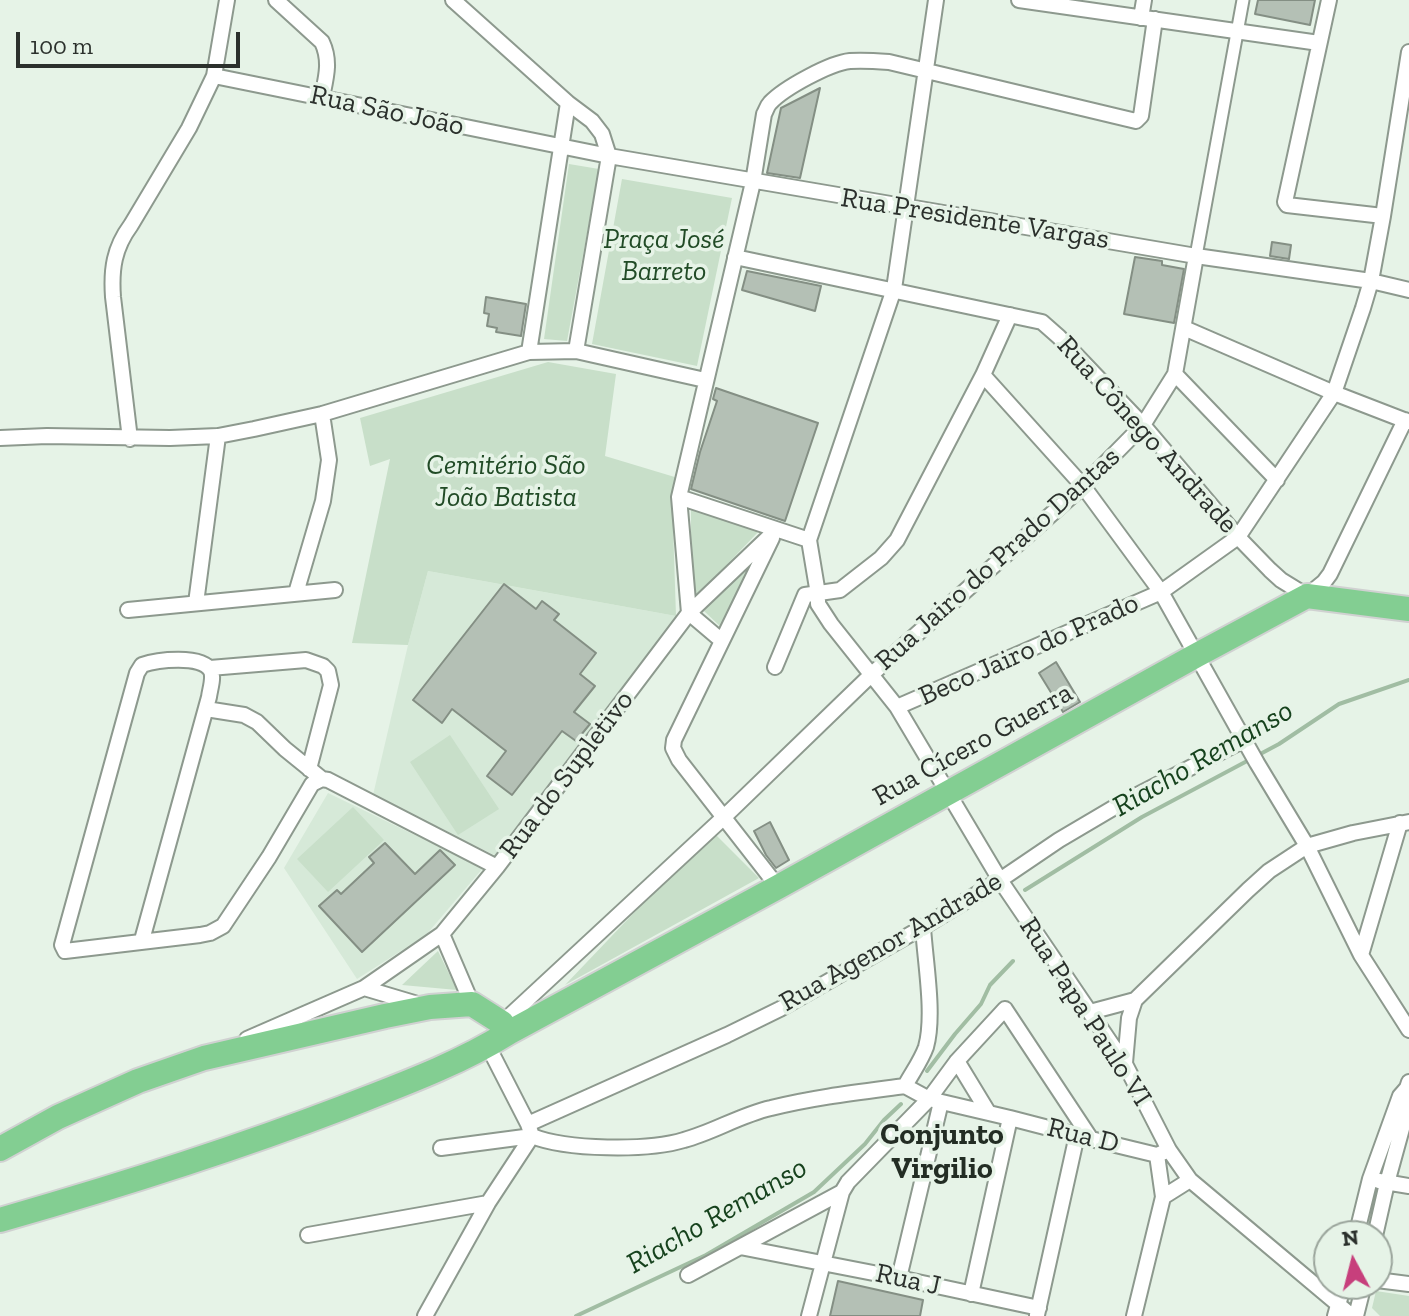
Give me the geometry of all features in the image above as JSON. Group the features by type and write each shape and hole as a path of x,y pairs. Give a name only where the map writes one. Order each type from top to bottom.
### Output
{"main road":[{"path":"1307,596 1409,609"},
{"name":"Rua Cícero Guerra","path":"0,1220 204,1157 402,1085 778,887 1307,596"},
{"path":"0,1149 107,1094 204,1058 430,1007 472,1004 499,1034"}],"street":[{"path":"130,439 111,278 113,262 122,238 189,128 214,76 227,0"},
{"path":"276,0 322,42 327,51 322,97"},
{"path":"453,0 592,121 607,145 609,156 576,351"},
{"path":"679,497 809,540 894,289 936,0"},
{"path":"1019,0 1319,43"},
{"path":"722,641 689,613 679,497 753,182 764,114 769,105 777,97 832,65 849,61 889,62 1139,120 1148,19 1144,0"},
{"path":"1196,256 1243,0"},
{"path":"1329,0 1286,203 1383,216"},
{"path":"1238,537 1334,393 1371,281 1409,52"},
{"name":"Rua São João","path":"214,76 560,146"},
{"path":"529,352 568,103"},
{"path":"560,146 753,182"},
{"name":"Rua Presidente Vargas","path":"753,182 1196,256 1371,281 1409,290"},
{"name":"Rua Jairo do Prado Dantas","path":"499,1034 872,674 1083,486 1143,425 1175,374 1196,256"},
{"name":"Rua Cônego Andrade","path":"735,257 1042,322 1143,425 1238,537 1281,580 1307,596"},
{"path":"775,667 805,595 840,590 890,550 897,540 983,375 1010,315"},
{"path":"1184,328 1407,421 1330,574 1307,596"},
{"path":"0,438 218,436 322,414 529,352 576,351 705,380"},
{"path":"1175,374 1277,480"},
{"path":"983,375 1083,486 1161,592 1307,846 1361,955 1409,1030"},
{"path":"296,593 323,501 329,460 322,414"},
{"path":"196,603 218,436"},
{"path":"776,530 674,740 673,748 679,760 778,887"},
{"name":"Rua do Supletivo","path":"204,1058 364,988 442,934 497,867 689,613 776,530"},
{"name":"Beco Jairo do Prado","path":"897,707 1161,592 1238,537"},
{"name":"Rua Papa Paulo VI","path":"809,540 818,604 897,707 1000,880 1125,1064 1163,1153"},
{"path":"128,610 335,590"},
{"path":"142,940 206,709 212,677 210,668 205,664 182,660 142,665 137,673 62,945 65,951 210,933 223,926 312,784 322,779"},
{"path":"210,668 306,660 328,671 331,685 309,769"},
{"path":"206,709 250,718 322,779 497,867"},
{"name":"Rua Agenor Andrade","path":"530,1130 780,1009 923,927 1120,804 1250,751"},
{"path":"1090,1012 1135,1000 1269,871 1307,846 1329,838 1405,823 1361,955"},
{"path":"441,1148 530,1130 557,1143 620,1147 669,1144 771,1108 905,1086 921,1059 928,1038 929,1001 923,927"},
{"path":"442,934 472,1004"},
{"path":"364,988 430,1007"},
{"path":"1125,1064 1127,1029 1135,1000"},
{"path":"809,1316 842,1192 848,1182 935,1100 957,1061 1005,1009 1084,1137 1038,1312"},
{"path":"425,1316 530,1130 499,1034"},
{"path":"957,1061 988,1112"},
{"name":"Rua D","path":"905,1086 935,1100 1163,1153"},
{"path":"1360,1220 1370,1179 1407,1094"},
{"path":"1379,1220 1407,1094"},
{"path":"899,1278 935,1100"},
{"path":"971,1294 1010,1118"},
{"path":"1163,1153 1336,1310 1354,1316"},
{"path":"1134,1316 1163,1197 1163,1153"},
{"path":"1370,1179 1409,1186"},
{"path":"1163,1197 1190,1180"},
{"path":"688,1275 842,1192"},
{"path":"308,1235 488,1203"},
{"name":"Rua J","path":"740,1247 899,1278 1038,1312"}],"shaded area":[{"path":"428,571 676,616 496,856 373,795"},
{"path":"328,793 483,868 426,935 357,979 284,868"}],"green space":[{"name":"Praça José Barreto","path":"569,164 599,169 567,341 544,339"},
{"name":"Praça José Barreto","path":"622,179 732,198 697,366 592,344"},
{"name":"Cemitério São João Batista","path":"548,362 616,374 605,456 678,478 672,495 676,616 428,571 408,645 352,643 390,459 370,466 360,418"},
{"path":"691,509 759,531 699,594 691,592"},
{"path":"747,563 755,567 723,629 704,611"},
{"path":"450,735 499,809 458,835 410,762"},
{"path":"353,807 384,840 328,892 297,859"},
{"path":"712,831 759,878 565,985"},
{"path":"438,951 457,990 402,985"},
{"path":"1393,1294 1409,1296 1409,1316 1380,1316 1372,1308 1374,1300 1393,1300"}],"building":[{"path":"1258,0 1315,0 1310,25 1255,14"},
{"path":"820,88 800,178 767,173 781,108"},
{"path":"1272,242 1291,245 1289,259 1270,256"},
{"path":"1135,257 1162,261 1162,265 1184,269 1174,323 1124,314"},
{"path":"747,271 821,286 815,311 742,290"},
{"path":"486,297 526,304 521,336 496,332 497,328 487,326 489,314 484,313"},
{"path":"716,388 818,423 785,521 691,489 717,401 713,399"},
{"path":"504,584 536,609 542,601 559,614 554,620 596,653 580,674 595,686 574,712 590,724 576,741 562,731 512,795 487,776 506,751 452,709 442,723 413,700"},
{"path":"1056,662 1080,702 1063,712 1039,673"},
{"path":"770,822 789,860 776,868 754,831"},
{"path":"385,843 415,874 440,850 455,865 362,952 319,906 337,890 341,894 374,863 369,857"},
{"path":"838,1281 923,1300 920,1316 830,1316"}],"waterway":[{"name":"Riacho Remanso","path":"1025,890 1142,817 1279,744 1339,704 1409,680"},
{"name":"Riacho Remanso","path":"927,1071 981,1004 990,985 1013,961"},
{"name":"Riacho Remanso","path":"576,1316 706,1255 814,1192 865,1144 901,1104"}],"district":[{"name":"Conjunto Virgilio","path":"942,1152"}]}
